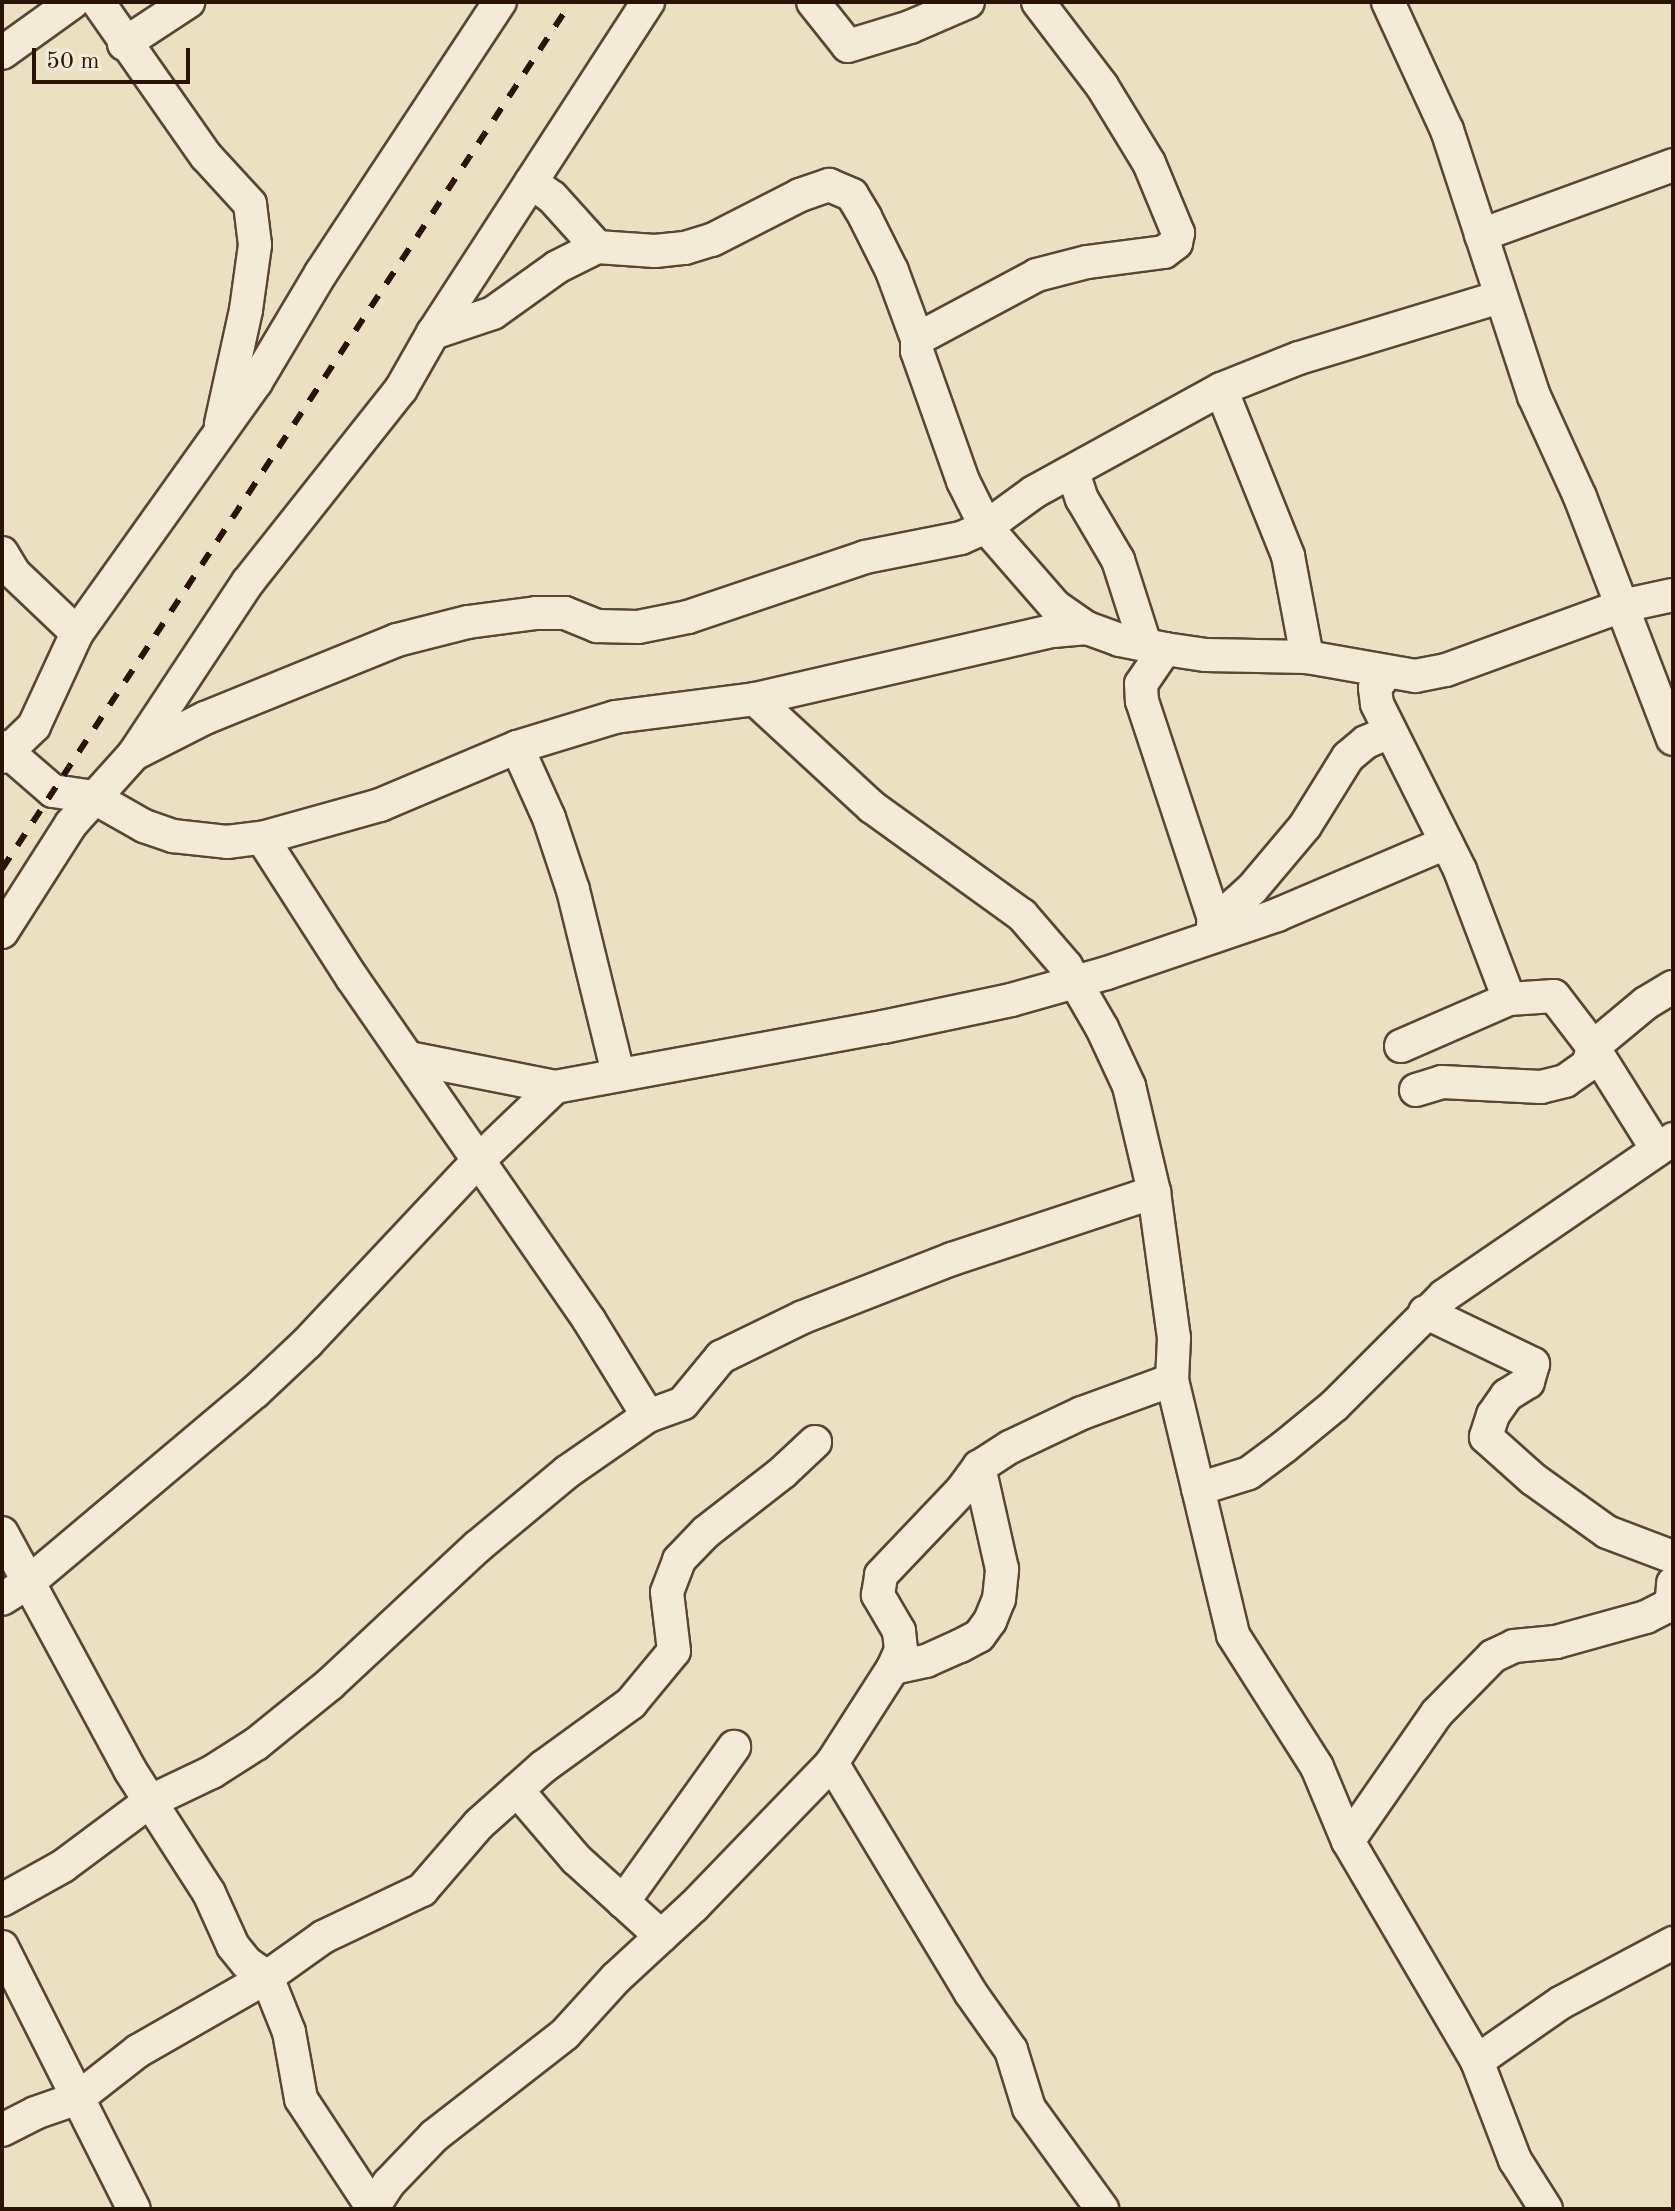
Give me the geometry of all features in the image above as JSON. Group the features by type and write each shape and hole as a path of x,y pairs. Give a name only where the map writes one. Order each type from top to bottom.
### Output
{"street":[{"path":"2,53 73,2"},
{"path":"98,2 124,44 206,156 250,204 255,245 248,297 219,431"},
{"path":"124,44 188,2"},
{"path":"500,2 321,273 256,382 77,633 34,726 4,752 53,791 93,797 144,826 173,836 215,842 262,838 380,805 517,747 615,717 755,699 1014,639 1087,628"},
{"path":"2,932 93,797 134,754 248,582 401,389 433,333 648,2"},
{"path":"813,2 848,46 910,27 968,2"},
{"path":"917,339 1037,275 1087,262 1164,252 1176,243 1178,233 1149,163 1102,86 1038,2"},
{"path":"1388,2 1447,130 1534,396 1622,606 1673,739"},
{"path":"1481,235 1673,165"},
{"path":"531,182 552,197 597,247"},
{"path":"433,333 493,313 557,267 597,247 655,251 685,248 712,240 800,195 829,185 852,195 892,271 963,481 986,527 1055,606 1087,628 1120,640 1205,655 1307,657 1415,676 1446,670 1622,606 1673,595"},
{"path":"134,754 218,712 397,640 468,622 536,613 565,613 597,626 638,627 688,617 865,557 961,538 986,527 1034,492 1159,420 1221,389 1299,358 1500,297"},
{"path":"1221,389 1288,556 1307,657"},
{"path":"1073,472 1082,499 1118,560 1155,647 1141,692 1216,929"},
{"path":"2,553 14,573 77,633"},
{"path":"1387,672 1375,688 1377,704 1475,905 1509,999"},
{"path":"755,699 872,807 1022,915 1047,940 1076,983 1129,1086 1154,1192 1174,1338 1172,1380 1233,1635 1317,1767 1348,1841 1477,2061 1515,2160 1546,2209"},
{"path":"1216,929 1305,826 1348,757 1366,742 1389,732"},
{"path":"517,747 549,818 573,890 618,1073"},
{"path":"262,838 352,978 589,1320 648,1416"},
{"path":"409,1058 555,1087 618,1073 883,1027 1076,983 1216,929 1277,915 1446,843"},
{"path":"1416,1090 1442,1082 1541,1087 1565,1081 1588,1065 1593,1047 1646,1003 1673,987"},
{"path":"1198,1489 1249,1473 1355,1387 1425,1312 1665,1144 1554,996 1546,993 1509,999 1401,1046"},
{"path":"16,1590 182,1456 276,1372 479,1160 555,1087"},
{"path":"2,1900 63,1866 149,1802 212,1772 256,1744 330,1684 477,1547 567,1472 648,1416 683,1403 710,1368 728,1352 803,1317 952,1259 1154,1192"},
{"path":"1425,1312 1533,1364 1528,1382 1507,1395 1493,1415 1486,1437 1533,1479 1607,1532 1673,1557"},
{"path":"2,1533 16,1590 209,1893 233,1946 247,1963 267,1977 289,2032 301,2099 372,2208 389,2183 434,2136 565,2034 616,1978 832,1763 893,1668 902,1641 878,1595 881,1575 962,1490 979,1467 1010,1447 1082,1413 1172,1380"},
{"path":"2,2130 35,2113 78,2098 138,2051 267,1977 323,1937 422,1890 479,1824 517,1790 631,1703 653,1678 674,1651 667,1592 679,1560 706,1532 783,1472 815,1442"},
{"path":"893,1668 926,1661 960,1646 979,1636 990,1621 999,1599 1002,1569 979,1467"},
{"path":"1348,1841 1437,1713 1493,1656 1514,1646 1556,1642 1646,1617 1666,1607 1672,1599 1673,1583"},
{"path":"623,1902 734,1747"},
{"path":"832,1763 970,1992 1011,2050 1029,2108 1102,2209"},
{"path":"517,1790 576,1859 661,1936"},
{"path":"1477,2061 1562,2002 1673,1943"},
{"path":"2,1947 134,2209"}],"railway":[{"path":"2,869 571,2"}]}
